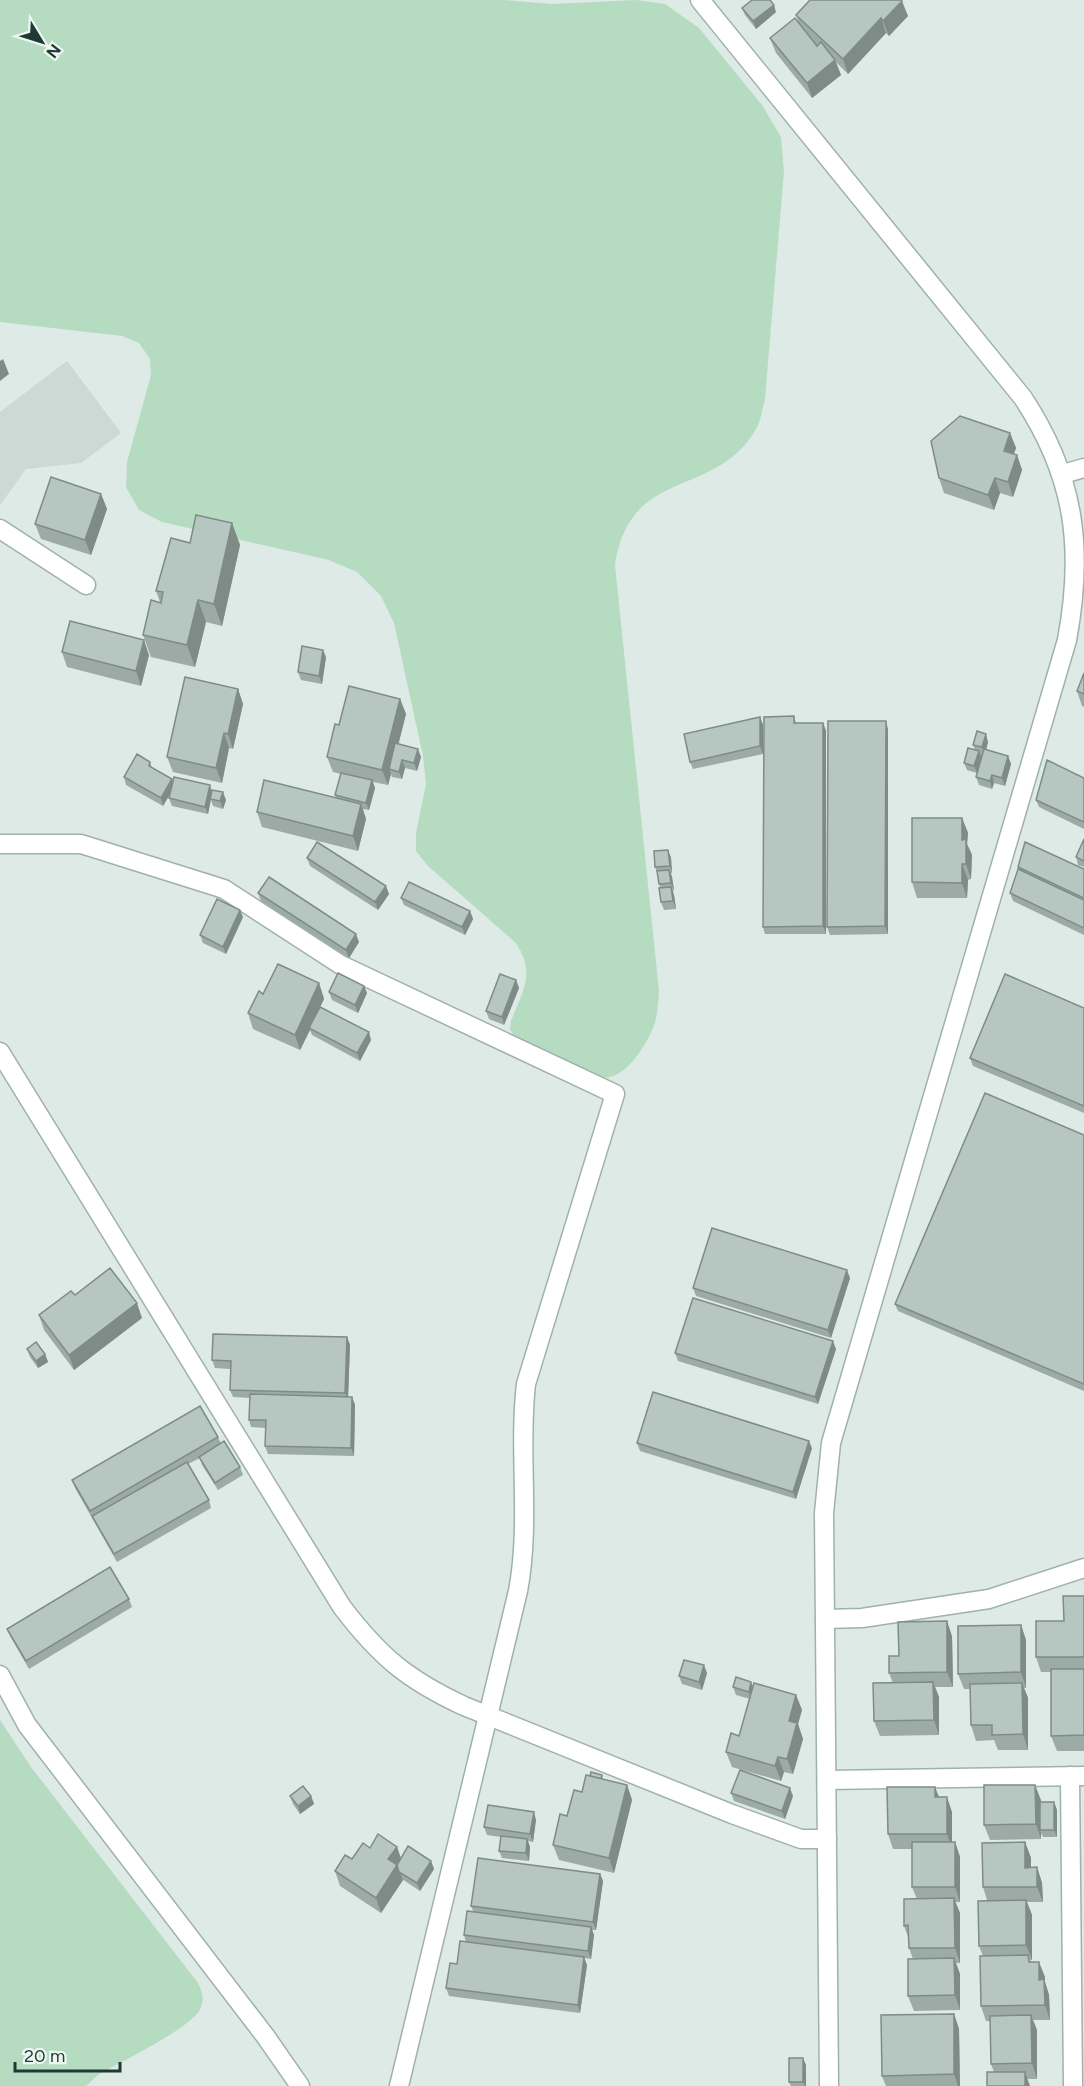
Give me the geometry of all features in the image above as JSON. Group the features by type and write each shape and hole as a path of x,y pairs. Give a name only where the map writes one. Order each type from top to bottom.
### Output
{"street":[{"path":"700,0 1023,398 1043,428 1063,474 1070,496 1076,532 1078,568 1075,604 1067,640 831,1443 824,1513 829,2086"},
{"path":"1063,474 1084,468"},
{"path":"0,529 86,585"},
{"path":"0,844 81,844 224,889 341,965 615,1094 526,1384 522,1432 525,1550 518,1591 399,2086"},
{"path":"0,1052 342,1607 366,1639 395,1666 428,1689 488,1716 801,1839 827,1839"},
{"path":"825,1619 862,1618 989,1599 1084,1568"},
{"path":"0,1675 27,1725 266,2037 300,2086"},
{"path":"826,1779 1077,1776 1073,2086"}],"shaded area":[{"path":"67,361 121,433 81,463 26,469 0,505 0,412"}],"green space":[{"path":"0,0 504,0 552,4 636,0 665,4 699,28 762,105 781,137 784,171 765,399 759,422 739,451 719,466 655,497 638,512 624,533 615,565 659,991 656,1019 649,1036 638,1055 615,1075 606,1078 597,1077 514,1036 510,1029 511,1021 526,982 522,954 516,943 428,866 416,851 416,833 426,784 423,756 394,623 381,596 357,572 329,560 162,522 139,510 126,487 127,462 151,375 150,359 139,343 122,336 0,322"},
{"path":"0,1720 31,1767 198,1983 202,1993 200,2009 184,2026 98,2075 86,2086 0,2086"}],"building":[{"path":"752,0 770,0 774,5 753,21 742,8"},
{"path":"810,0 902,1 883,21 881,18 843,59 796,15"},
{"path":"795,18 817,46 821,42 835,60 807,83 770,38"},
{"path":"960,416 1010,433 1004,451 1017,455 1008,482 995,478 988,495 939,478 931,441"},
{"path":"51,477 101,494 85,540 35,524"},
{"path":"196,515 232,523 214,604 198,600 187,645 143,635 151,600 161,603 163,592 156,591 171,538 190,543"},
{"path":"70,621 144,640 136,671 62,652"},
{"path":"302,646 323,650 319,676 298,672"},
{"path":"1084,673 1084,694 1077,691"},
{"path":"185,677 238,689 228,734 224,733 216,768 167,757"},
{"path":"349,686 400,699 382,770 327,757 335,724 339,725"},
{"path":"794,716 794,723 823,723 823,926 763,927 764,717"},
{"path":"760,717 760,746 690,762 684,734"},
{"path":"828,721 886,721 885,926 827,927"},
{"path":"977,731 986,734 982,747 973,745"},
{"path":"395,743 418,749 414,763 402,760 399,772 389,769"},
{"path":"968,748 979,751 974,766 964,763"},
{"path":"984,749 1008,756 1002,778 992,775 990,781 976,777"},
{"path":"137,754 150,762 149,766 172,779 161,798 124,777"},
{"path":"1047,760 1084,778 1084,822 1036,800"},
{"path":"341,773 372,780 366,803 335,795"},
{"path":"174,777 210,785 205,807 169,798"},
{"path":"264,780 361,804 353,836 257,812"},
{"path":"212,790 223,792 220,801 210,799"},
{"path":"912,818 962,818 962,840 966,839 966,864 962,864 962,883 912,882"},
{"path":"1084,839 1084,861 1076,857"},
{"path":"317,842 386,886 375,902 307,858"},
{"path":"1025,842 1084,869 1084,898 1018,867"},
{"path":"668,850 670,866 655,867 654,851"},
{"path":"1018,869 1084,900 1084,928 1010,893"},
{"path":"669,870 671,883 659,884 657,871"},
{"path":"269,877 356,934 346,950 258,893"},
{"path":"409,882 470,911 462,927 401,898"},
{"path":"671,887 673,901 661,902 659,888"},
{"path":"217,899 240,910 223,947 200,935"},
{"path":"278,964 319,983 295,1035 248,1013 259,991 263,994"},
{"path":"338,973 364,986 355,1005 329,992"},
{"path":"500,974 516,980 502,1017 486,1011"},
{"path":"1005,974 1084,1008 1084,1106 970,1058"},
{"path":"320,1007 369,1032 357,1053 309,1028"},
{"path":"985,1093 1084,1135 1084,1384 895,1304"},
{"path":"712,1228 847,1270 828,1330 693,1288"},
{"path":"110,1268 137,1303 69,1355 39,1315 71,1291 75,1295"},
{"path":"693,1298 833,1341 815,1397 675,1353"},
{"path":"213,1334 347,1337 345,1393 230,1390 231,1361 212,1360"},
{"path":"36,1342 45,1354 36,1361 27,1349"},
{"path":"653,1392 809,1441 793,1492 637,1443"},
{"path":"250,1394 352,1397 351,1448 265,1446 266,1420 249,1420"},
{"path":"200,1406 218,1437 90,1511 72,1480"},
{"path":"224,1441 240,1467 215,1483 199,1457"},
{"path":"187,1462 209,1500 114,1554 92,1516"},
{"path":"110,1567 129,1599 26,1661 7,1629"},
{"path":"1063,1596 1084,1596 1084,1657 1036,1657 1036,1621 1064,1621"},
{"path":"947,1621 947,1672 889,1673 889,1656 899,1656 898,1622"},
{"path":"1021,1625 1021,1672 958,1674 958,1626"},
{"path":"684,1660 704,1665 699,1682 679,1676"},
{"path":"1051,1669 1084,1669 1084,1735 1051,1736"},
{"path":"736,1677 751,1682 749,1692 733,1687"},
{"path":"933,1682 934,1720 874,1721 873,1683"},
{"path":"754,1683 796,1695 789,1721 797,1723 787,1759 778,1757 775,1766 726,1752 731,1733 739,1736"},
{"path":"1022,1683 1023,1734 992,1735 992,1725 971,1725 970,1684"},
{"path":"740,1770 790,1788 782,1811 731,1793"},
{"path":"591,1772 602,1775 601,1779 590,1776"},
{"path":"586,1775 627,1785 609,1858 553,1845 560,1814 567,1816 574,1790 582,1792"},
{"path":"984,1785 1035,1785 1036,1824 984,1825"},
{"path":"303,1786 311,1796 298,1806 290,1796"},
{"path":"887,1787 935,1787 935,1797 947,1797 947,1834 888,1834"},
{"path":"1040,1802 1054,1802 1054,1830 1040,1830"},
{"path":"488,1805 534,1812 530,1834 484,1827"},
{"path":"378,1834 397,1847 388,1859 397,1865 376,1898 335,1871 345,1855 352,1859 363,1843 370,1848"},
{"path":"501,1836 527,1839 526,1853 499,1851"},
{"path":"912,1842 955,1842 955,1887 912,1887"},
{"path":"1025,1842 1025,1868 1037,1867 1037,1887 983,1887 982,1843"},
{"path":"408,1846 431,1861 417,1883 399,1872 397,1865"},
{"path":"478,1858 600,1874 593,1922 471,1906"},
{"path":"954,1898 955,1948 909,1948 908,1925 904,1926 904,1899"},
{"path":"1026,1900 1026,1945 979,1946 978,1901"},
{"path":"467,1911 591,1927 588,1951 464,1935"},
{"path":"460,1941 584,1957 578,2005 446,1988 450,1963 457,1964"},
{"path":"1028,1955 1029,1962 1039,1962 1039,1980 1044,1979 1045,2005 981,2006 980,1956"},
{"path":"954,1958 955,1995 908,1996 908,1959"},
{"path":"954,2014 954,2074 882,2076 881,2015"},
{"path":"1031,2015 1032,2063 991,2064 990,2016"},
{"path":"789,2058 803,2058 803,2082 789,2082"},
{"path":"987,2072 1025,2072 1025,2086 987,2086"}]}
